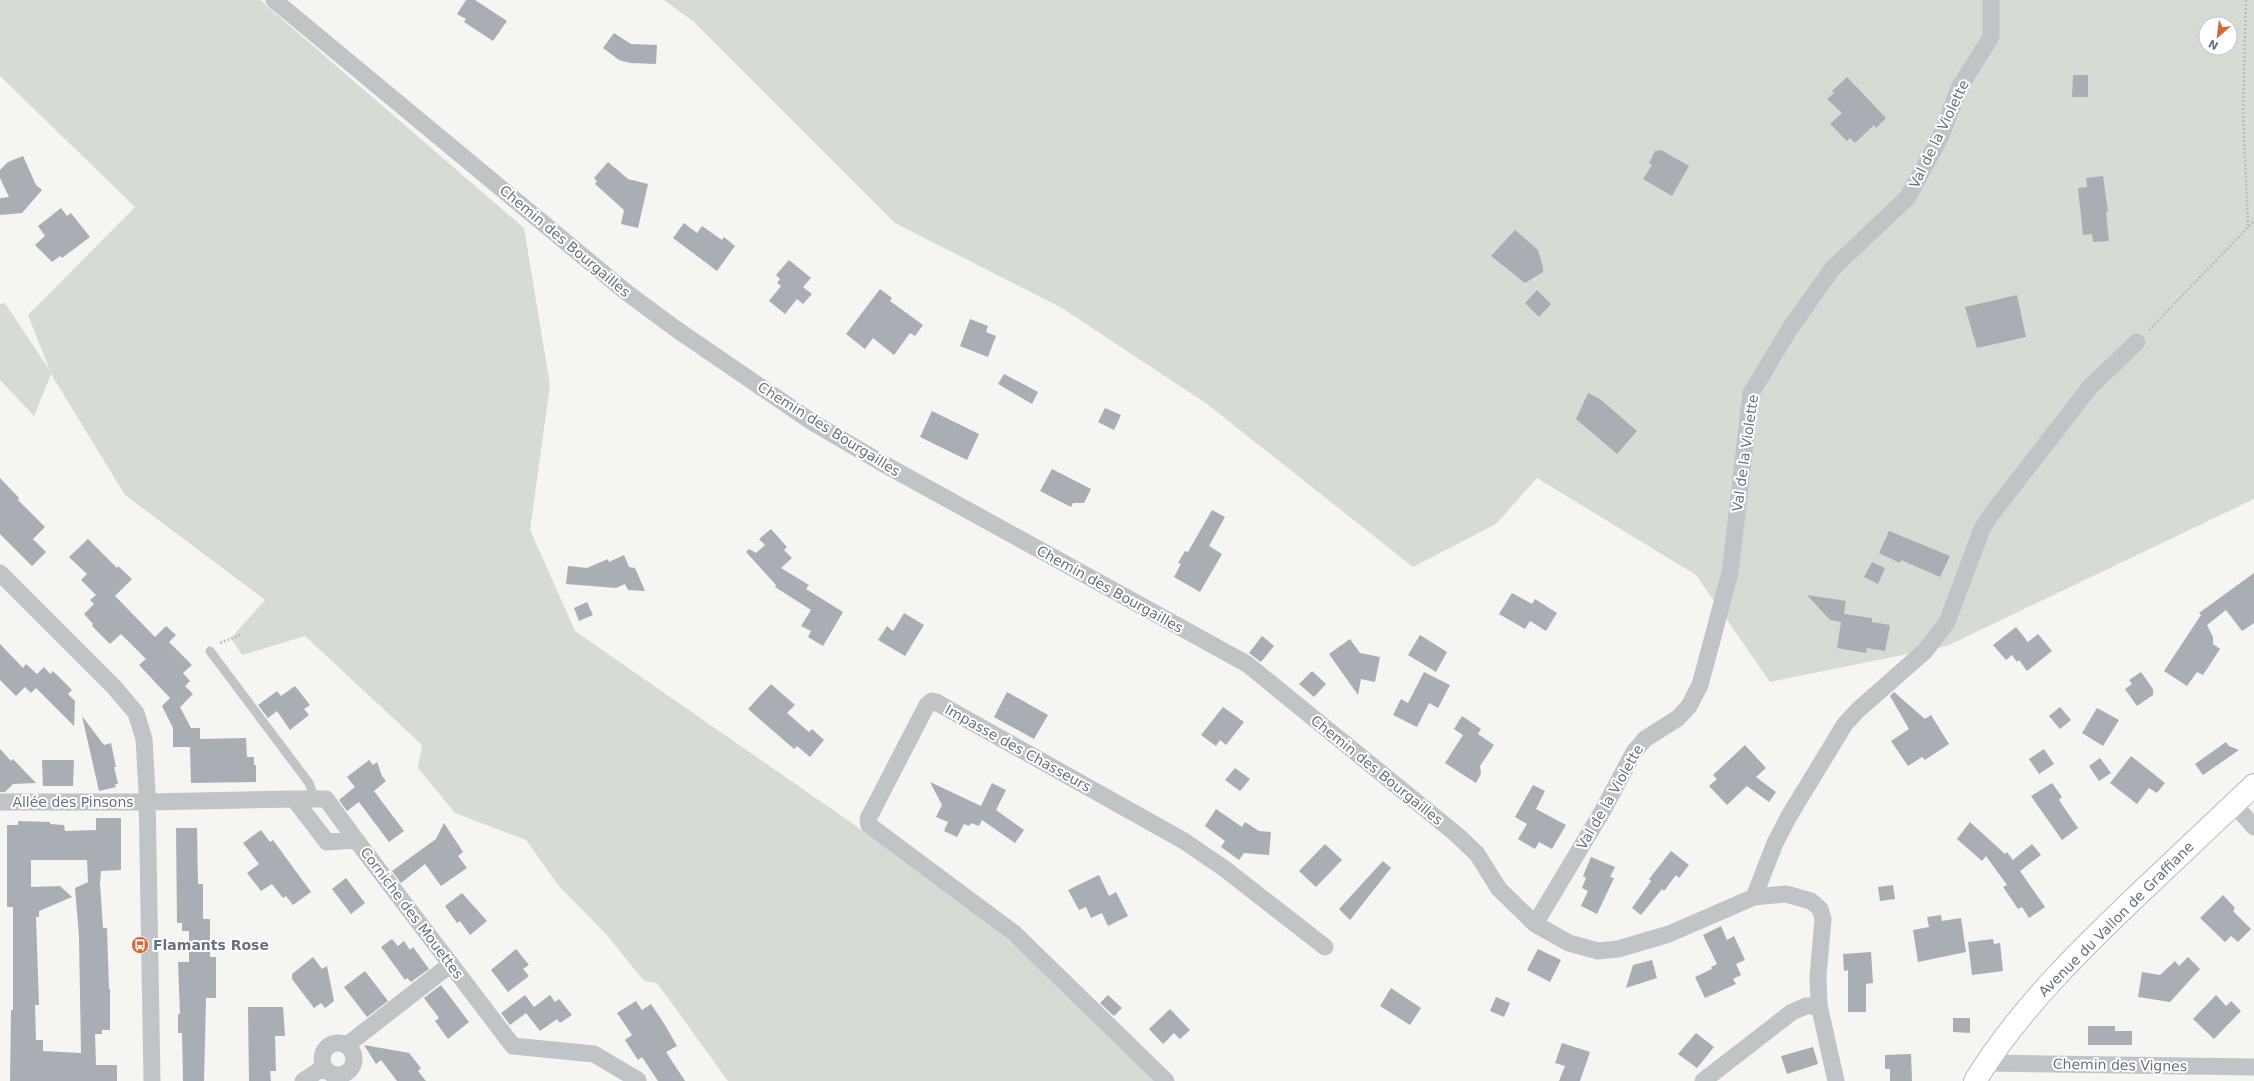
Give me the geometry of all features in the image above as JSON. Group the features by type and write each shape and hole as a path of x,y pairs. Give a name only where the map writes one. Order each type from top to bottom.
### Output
{"street":[{"name":"Chemin des Bourgailles","path":"274,0 626,292 730,367 812,422 882,463 1247,664 1456,834 1477,854 1499,889 1535,924 1582,948 1598,951 1618,950 1690,926 1754,897 1786,894 1811,901 1820,909 1824,927 1818,976 1819,1005 1836,1081"},
{"name":"Val de la Violette","path":"1535,924 1602,812 1634,752 1645,739 1678,718 1689,706 1700,685 1730,573 1750,393 1789,330 1832,269 1908,197 1941,136 1959,88 1991,37 1991,0"},
{"path":"1754,897 1775,843 1786,822 1845,724 1858,710 1926,651 1947,622 1982,529 1990,516 2090,387 2138,342"},
{"path":"0,573 114,687 136,713 144,739 147,802 152,1081"},
{"name":"Impasse des Chasseurs","path":"1166,1081 1014,933 869,825 868,819 928,705 932,702 936,702 1178,838 1225,869 1325,947"},
{"name":"Avenue du Vallon de Graffiane","path":"1980,1072 2046,987 2107,924 2254,786"},
{"name":"Corniche des Mouettes","path":"294,799 327,842 356,840 514,1046 594,1054 638,1080"},
{"path":"147,802 326,799 356,840"},
{"name":"Allée des Pinsons","path":"0,802 147,802"},
{"path":"2234,804 2254,827"},
{"path":"348,1045 354,1059 349,1077 333,1074 324,1067 322,1055 326,1048 336,1043 348,1045 451,964"},
{"path":"1703,1081 1792,1012 1806,1006 1819,1005"},
{"path":"304,1081 324,1067"},
{"name":"Chemin des Vignes","path":"1980,1072 2254,1067"}],"lane":[{"path":"210,651 309,783 315,799"}],"path":[{"path":"2246,0 2243,111 2248,228"},
{"path":"2138,342 2254,222"},
{"path":"210,651 223,640 240,635"}],"shaded area":[{"path":"0,0 260,0 524,228 550,385 530,530 575,631 967,903 1165,1081 728,1081 657,983 644,981 606,934 559,886 526,840 455,813 418,768 422,745 305,636 242,655 231,638 265,600 125,495 51,374 34,416 0,380 0,304 5,303 50,371 28,315 135,207 0,76"},
{"path":"664,0 2254,0 2254,499 1947,646 1770,682 1696,575 1537,478 1496,524 1413,567 1207,404 1062,308 895,223 694,22"}],"building":[{"path":"466,0 475,0 507,21 493,41 464,22 466,19 457,14"},
{"path":"614,33 631,44 657,45 656,64 630,63 619,60 603,48"},
{"path":"2073,75 2088,75 2088,97 2072,97"},
{"path":"1847,77 1886,118 1876,128 1874,125 1855,143 1850,138 1847,141 1830,124 1842,113 1827,99 1834,93 1832,91"},
{"path":"1661,150 1689,166 1672,196 1643,179 1652,165 1649,163 1655,151"},
{"path":"23,156 36,185 42,190 22,213 0,215 0,198 9,197 0,178 0,170 8,162"},
{"path":"608,162 628,179 648,184 638,228 621,224 624,210 595,184 597,181 594,178"},
{"path":"2103,176 2108,212 2106,212 2109,241 2093,242 2092,234 2083,235 2078,188 2087,187 2086,178"},
{"path":"61,208 67,216 71,213 90,237 62,258 60,256 52,262 35,245 45,236 38,226"},
{"path":"684,223 697,233 702,226 722,240 724,237 735,246 717,271 673,238"},
{"path":"1515,230 1538,250 1543,267 1543,272 1525,283 1491,256"},
{"path":"789,260 811,278 803,287 812,294 803,304 797,299 785,314 769,301 781,286 777,283 780,279 776,275"},
{"path":"880,289 892,298 890,301 923,325 915,336 910,333 894,355 873,338 865,349 846,334"},
{"path":"1537,290 1551,304 1539,317 1525,303"},
{"path":"2017,295 2026,337 1977,348 1965,307"},
{"path":"970,319 988,326 986,332 996,336 988,357 960,346"},
{"path":"1004,374 1038,392 1032,404 998,384"},
{"path":"1588,393 1600,399 1637,431 1617,454 1576,419"},
{"path":"1105,408 1121,415 1114,430 1098,422"},
{"path":"932,411 979,434 967,460 920,437"},
{"path":"1052,469 1091,489 1084,503 1073,503 1071,507 1040,491"},
{"path":"0,478 19,498 18,500 45,527 33,539 46,552 32,566 0,534"},
{"path":"1212,510 1225,517 1209,546 1222,554 1200,592 1174,577 1181,564 1178,563 1185,551 1188,552"},
{"path":"771,529 787,547 784,550 792,558 781,568 809,585 806,589 843,612 823,646 808,637 811,631 801,626 811,610 775,587 776,585 746,552 749,549 756,553 765,545 759,539"},
{"path":"1889,531 1950,556 1940,577 1901,560 1900,563 1879,553"},
{"path":"88,539 117,568 118,566 132,579 115,596 155,637 166,626 176,635 169,642 192,665 183,673 190,681 185,686 193,694 180,707 191,728 200,728 200,739 246,738 247,757 254,757 254,765 256,765 256,782 191,783 190,747 173,747 173,728 162,706 170,698 139,665 146,659 121,634 110,644 92,626 93,624 84,614 94,604 90,600 96,595 81,580 87,574 69,557"},
{"path":"624,555 629,567 635,568 645,591 628,590 625,584 616,588 566,584 568,566 587,568 608,559 609,562"},
{"path":"1872,562 1885,568 1878,584 1864,577"},
{"path":"2254,573 2254,623 2242,631 2226,610 2207,625 2213,637 2213,644 2220,649 2203,675 2197,672 2187,686 2164,671 2201,615 2199,613"},
{"path":"1512,593 1532,604 1535,599 1557,613 1546,631 1530,621 1525,629 1499,614"},
{"path":"1807,595 1846,601 1844,614 1872,618 1872,622 1890,625 1885,651 1867,648 1866,653 1837,648 1841,622 1830,620"},
{"path":"587,602 593,615 579,621 574,608"},
{"path":"904,613 924,625 905,656 878,640 887,626 893,631"},
{"path":"2016,627 2028,642 2038,634 2052,651 2027,671 2019,660 2017,662 2012,655 2006,660 1993,645"},
{"path":"1420,635 1447,652 1436,672 1408,655"},
{"path":"1262,636 1274,646 1261,662 1249,653"},
{"path":"1350,639 1360,653 1380,657 1375,682 1361,679 1358,695 1329,654"},
{"path":"0,644 23,668 26,664 37,674 44,667 50,674 53,671 72,690 68,694 75,701 74,726 36,688 31,693 25,687 16,696 0,680"},
{"path":"1312,671 1326,684 1314,697 1299,684"},
{"path":"1424,672 1450,685 1438,708 1429,703 1417,727 1393,715 1401,699 1408,703"},
{"path":"2141,672 2153,689 2153,695 2137,706 2125,689 2132,684 2129,680"},
{"path":"771,684 795,705 787,713 809,732 812,729 824,740 810,757 797,746 794,749 748,709"},
{"path":"295,686 310,705 304,709 309,715 290,730 277,711 268,718 258,705 277,691 281,696"},
{"path":"1007,692 1048,715 1034,739 994,717"},
{"path":"1894,692 1925,719 1931,715 1949,744 1925,760 1922,757 1908,766 1891,741 1909,729 1890,696"},
{"path":"1223,707 1244,722 1226,745 1220,740 1216,746 1201,735"},
{"path":"2060,707 2071,720 2060,729 2049,716"},
{"path":"2097,708 2119,720 2103,746 2082,733"},
{"path":"82,716 104,745 111,743 118,784 115,784 116,787 99,791"},
{"path":"1462,716 1481,729 1478,734 1494,745 1480,766 1481,774 1476,783 1445,763 1463,735 1454,729"},
{"path":"2226,742 2229,746 2239,750 2203,775 2195,764"},
{"path":"1745,745 1766,768 1756,777 1776,792 1769,802 1747,786 1727,805 1709,786 1717,779 1713,775"},
{"path":"0,749 11,761 13,759 36,783 13,784 5,792 0,792"},
{"path":"2044,749 2054,764 2039,774 2029,759"},
{"path":"2131,756 2165,783 2157,793 2149,788 2137,804 2110,783"},
{"path":"2100,758 2111,773 2099,781 2089,766"},
{"path":"42,760 74,760 73,786 43,786"},
{"path":"369,760 373,765 377,762 382,776 386,781 374,791 404,831 389,842 359,802 347,811 339,800 355,787 347,777"},
{"path":"1235,768 1250,779 1240,791 1225,780"},
{"path":"930,782 981,806 992,783 1006,790 996,810 1024,830 1015,843 982,820 979,826 971,823 969,826 964,824 957,837 944,831 948,822 936,817 942,805"},
{"path":"2052,783 2062,797 2059,800 2078,828 2062,840 2031,796"},
{"path":"1533,785 1545,791 1536,809 1566,825 1552,849 1539,842 1535,849 1518,839 1527,824 1515,817"},
{"path":"1216,809 1242,827 1245,822 1259,831 1271,832 1269,855 1244,853 1239,860 1221,847 1225,841 1205,826"},
{"path":"96,818 121,818 121,870 101,871 100,883 103,928 107,928 110,989 110,1030 102,1030 102,1034 95,1034 96,1065 117,1065 117,1081 10,1081 11,1010 13,1010 13,907 7,907 7,825 18,825 18,821 50,822 50,824 64,825 65,831 96,830","holes":["31,860 87,860 88,882 75,888 79,936 81,1053 43,1051 43,1040 36,1040 35,1005 39,1005 36,917 39,917 39,911 72,897 60,886 31,887"]},
{"path":"1970,822 2005,854 2007,852 2013,860 2032,844 2041,855 2020,871 2045,907 2029,918 2022,907 2018,909 2003,887 2007,885 1986,856 1982,861 1957,839"},
{"path":"444,823 463,852 458,856 467,868 441,886 425,864 401,883 392,871 436,839"},
{"path":"176,828 197,828 198,884 203,884 203,919 210,919 210,957 216,957 216,998 206,998 204,1081 183,1081 182,1033 178,1033 178,1014 180,1014 178,962 189,962 189,931 182,931 182,923 177,923"},
{"path":"261,830 270,842 273,840 311,892 293,905 286,896 283,898 272,884 261,891 247,873 259,864 243,843"},
{"path":"1325,844 1342,860 1316,887 1299,871"},
{"path":"1671,851 1689,865 1679,878 1676,875 1664,891 1662,889 1641,915 1632,908 1651,881 1649,879"},
{"path":"1591,857 1615,867 1610,877 1614,878 1597,914 1581,906 1588,891 1582,888 1586,878 1583,876"},
{"path":"1383,861 1391,868 1350,920 1339,909"},
{"path":"1099,875 1109,896 1116,892 1128,916 1108,926 1102,913 1091,918 1086,907 1079,910 1068,890"},
{"path":"346,878 365,903 351,914 332,889"},
{"path":"1893,885 1895,899 1880,901 1878,887"},
{"path":"462,893 487,921 470,935 460,921 457,923 445,906"},
{"path":"2223,895 2235,908 2233,911 2251,929 2238,942 2231,936 2225,942 2200,918"},
{"path":"1941,915 1942,921 1961,918 1966,952 1918,962 1913,930 1929,927 1927,917"},
{"path":"1721,926 1727,940 1734,936 1745,960 1736,964 1741,975 1733,979 1736,984 1705,998 1695,977 1712,969 1711,967 1717,964 1703,935"},
{"path":"392,939 398,946 404,941 410,950 413,947 429,969 411,982 407,978 405,980 381,947"},
{"path":"1993,939 1994,944 2000,943 2003,971 1972,975 1968,942"},
{"path":"516,949 529,965 523,969 529,976 508,992 491,970"},
{"path":"1538,949 1561,960 1550,982 1527,970"},
{"path":"1871,952 1873,983 1866,984 1866,1012 1848,1012 1848,970 1844,971 1843,954"},
{"path":"313,957 322,969 327,966 334,1001 325,1008 321,1003 314,1008 292,979 292,974"},
{"path":"2188,957 2200,969 2170,1002 2138,997 2142,972 2160,975 2175,961 2179,966"},
{"path":"1652,960 1657,978 1626,988 1633,965"},
{"path":"365,971 388,1001 367,1017 344,987"},
{"path":"441,985 469,1022 448,1039 435,1021 439,1018 424,998"},
{"path":"1391,988 1421,1008 1410,1025 1380,1006"},
{"path":"525,995 534,1007 510,1025 501,1013"},
{"path":"550,995 555,1002 559,999 572,1015 560,1023 557,1019 540,1031 526,1013"},
{"path":"1108,995 1122,1008 1114,1016 1100,1003"},
{"path":"2216,995 2226,1006 2231,1001 2241,1011 2214,1039 2193,1019"},
{"path":"1496,997 1510,1003 1504,1017 1490,1011"},
{"path":"636,1001 642,1010 651,1004 665,1025 677,1046 666,1052 685,1081 658,1081 642,1057 638,1060 625,1040 632,1035 617,1013"},
{"path":"248,1007 283,1007 285,1036 275,1036 276,1071 270,1071 271,1081 249,1081"},
{"path":"1170,1009 1190,1030 1180,1039 1174,1033 1163,1044 1149,1029"},
{"path":"1953,1018 1970,1018 1970,1033 1953,1032"},
{"path":"2088,1026 2115,1026 2115,1031 2132,1031 2132,1045 2088,1045"},
{"path":"1696,1033 1714,1047 1697,1068 1678,1054"},
{"path":"1562,1043 1590,1052 1580,1081 1559,1081 1565,1066 1555,1063"},
{"path":"364,1045 409,1053 421,1068 418,1071 426,1081 397,1081 381,1060 376,1064"},
{"path":"1813,1047 1818,1064 1787,1074 1781,1056"},
{"path":"1911,1054 1912,1081 1890,1081 1890,1069 1885,1069 1885,1055"}],"place":[{"name":"Flamants Rose","path":"140,945"}]}
